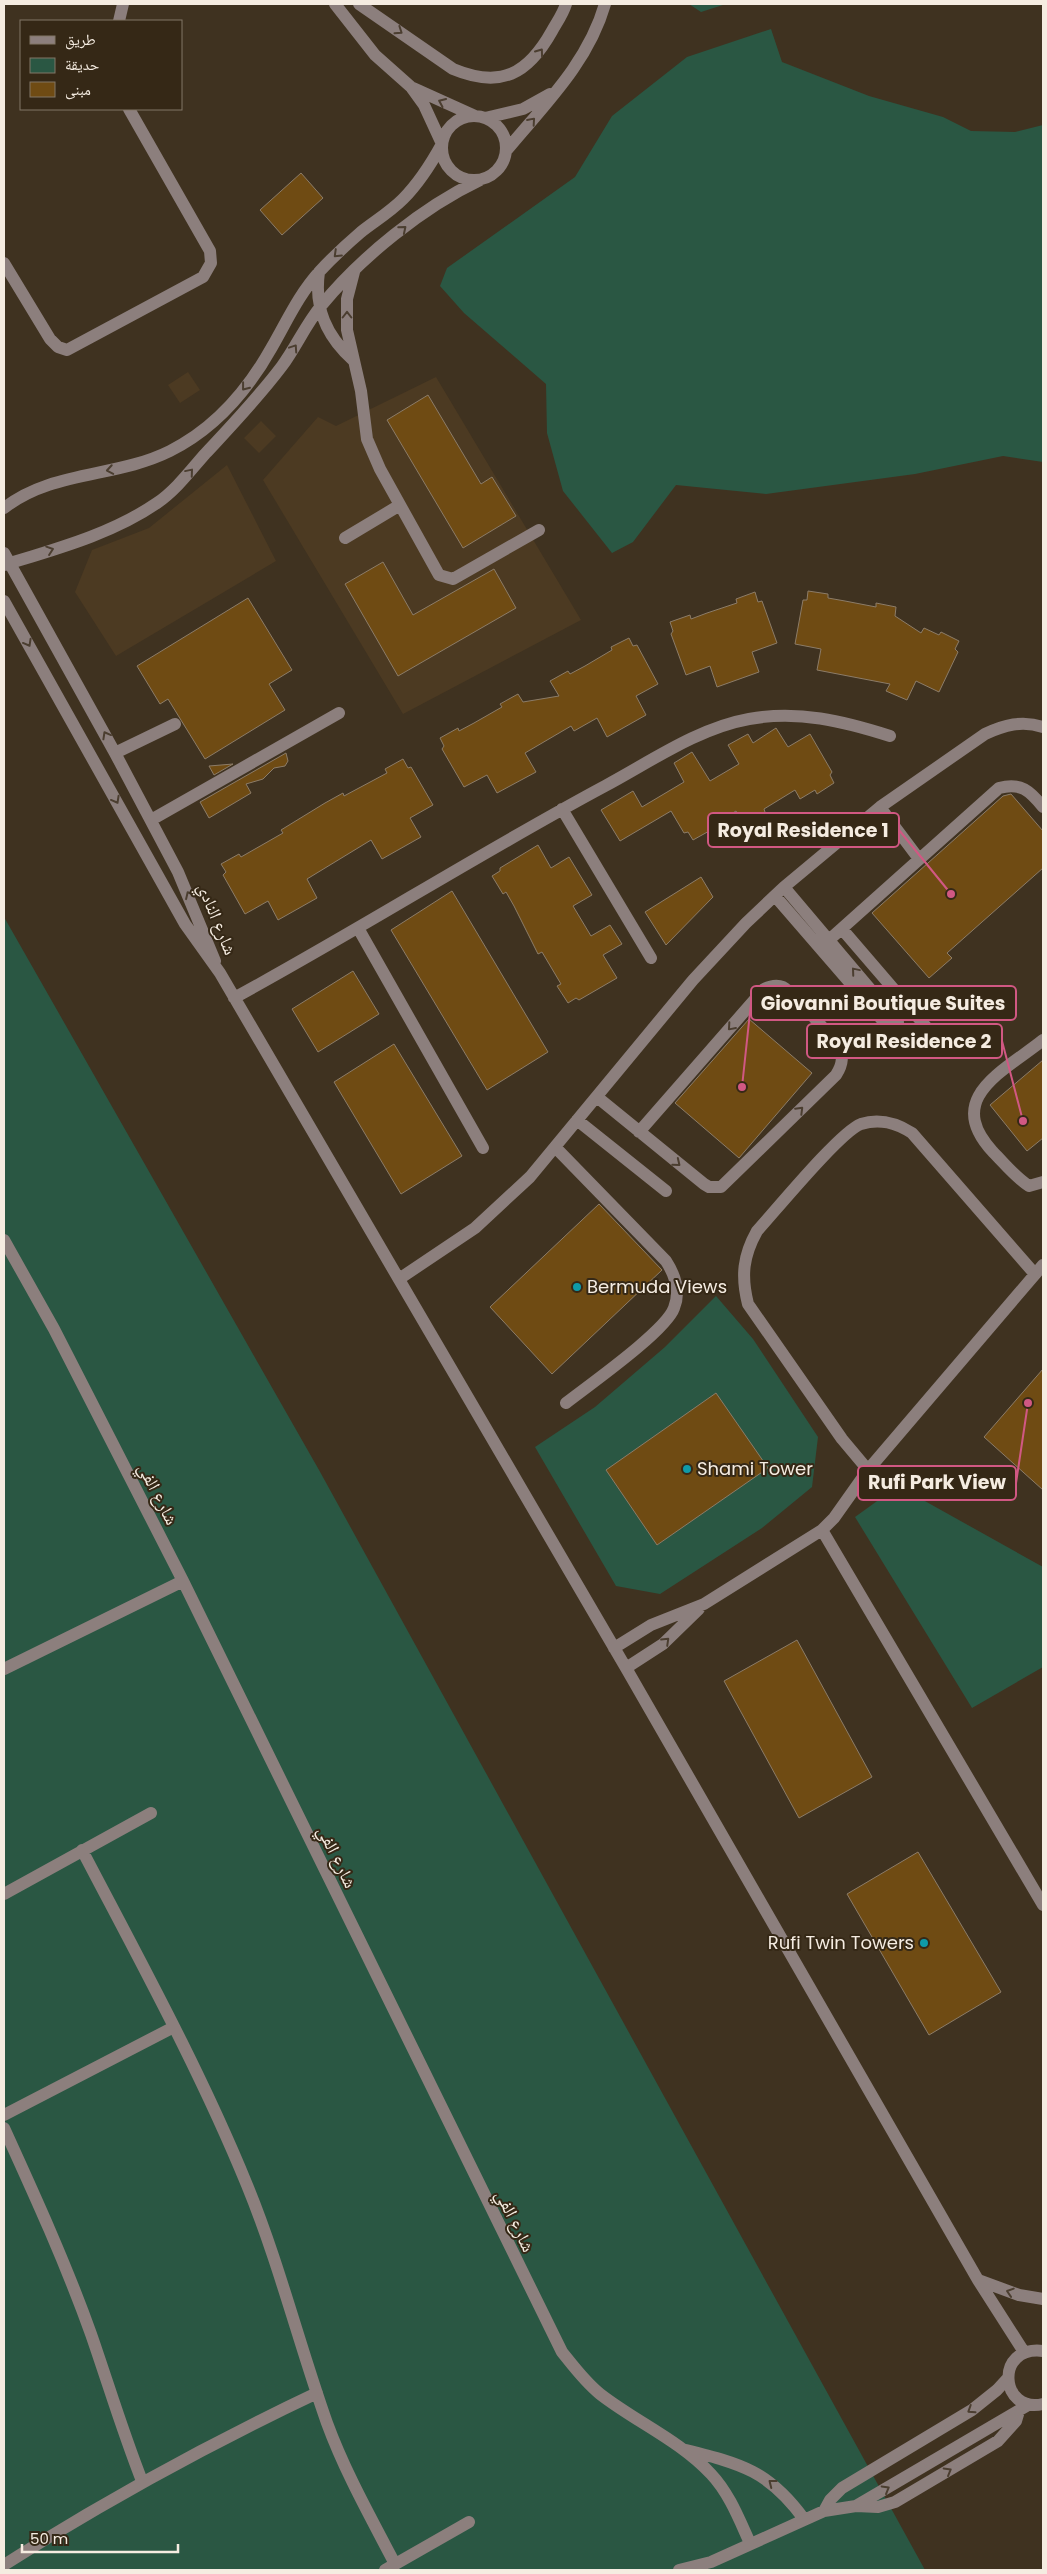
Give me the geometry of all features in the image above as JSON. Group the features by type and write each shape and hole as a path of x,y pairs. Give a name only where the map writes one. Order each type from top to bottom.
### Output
{"street":[{"path":"119,20 123,4"},
{"path":"335,4 371,51 411,87 424,105 442,144 444,159 452,172 465,179 480,180"},
{"path":"359,4 453,68 466,74 493,78 507,75 530,64 541,52 566,4"},
{"path":"6,560 102,533 132,520 159,502 184,480 246,412 283,364 320,308 354,270 440,201 498,170 506,151 572,74 588,47 605,4"},
{"path":"411,87 480,117 501,131 506,151"},
{"path":"4,508 30,492 50,483 72,476 114,470 152,459 177,447 207,427 242,392 259,370 286,320 319,272 361,232 402,200 431,164 449,127 466,117 480,117 523,109 557,90"},
{"path":"4,263 50,339 58,347 67,350 203,277 211,263 210,251 130,110"},
{"path":"354,270 346,315 353,360 361,391 367,439 372,454 439,574 447,579 458,576 539,530"},
{"path":"319,272 320,308 327,330 334,342 353,360"},
{"path":"345,538 400,505"},
{"name":"شارع النادي","path":"6,560 151,820 194,905 220,973"},
{"name":"شارع النادي","path":"4,601 185,924 220,973"},
{"path":"151,820 339,713"},
{"path":"234,998 562,809 716,728 748,719 780,715 813,716 845,722 890,736"},
{"path":"399,1279 445,1250 496,1210 530,1177 693,980 779,892 880,807 985,734 1001,726 1018,723 1043,727"},
{"path":"115,753 175,724"},
{"path":"824,944 999,788 1010,785 1021,786 1030,791 1043,807"},
{"path":"880,807 919,859"},
{"path":"562,809 651,958"},
{"path":"779,892 894,1026"},
{"path":"358,928 483,1148"},
{"path":"842,929 946,1050"},
{"path":"220,973 626,1668 978,2280 1036,2349 1012,2363 1008,2378 997,2390 972,2410 842,2488 830,2500 824,2511"},
{"path":"597,1097 639,1132 704,1184 721,1187 836,1075 842,1060 841,1051 788,990 770,986 764,990 639,1132"},
{"path":"1043,1040 986,1086 976,1101 973,1120 980,1137 1019,1179 1029,1186 1043,1182"},
{"path":"577,1120 666,1191"},
{"path":"614,1648 651,1625 704,1604 822,1530 834,1518 868,1470 1039,1269 912,1132 900,1125 874,1121 849,1131 757,1231 748,1248 743,1266 743,1285 748,1304 842,1439 868,1470"},
{"path":"555,1147 666,1261 677,1284 674,1309 668,1320 566,1402"},
{"name":"شارع الفي","path":"4,1240 54,1329 183,1581 562,2352 580,2374 601,2394 684,2450"},
{"path":"822,1530 1043,1905"},
{"path":"5,1665 183,1581"},
{"path":"626,1668 663,1644 704,1604"},
{"path":"4,1894 151,1813"},
{"path":"82,1850 174,2027 222,2126 248,2186 286,2292 317,2393 354,2486 390,2567 468,2522"},
{"path":"4,2115 174,2027"},
{"path":"4,2128 83,2315 142,2481"},
{"path":"978,2280 1019,2295 1043,2299"},
{"path":"1008,2378 1014,2395 1024,2408"},
{"path":"4,2565 142,2481 228,2435 317,2393"},
{"path":"679,2570 708,2566 750,2543 824,2511 856,2506 1024,2408 1043,2404"},
{"path":"684,2450 748,2468 770,2480 788,2496 804,2519"},
{"path":"684,2450 712,2475 734,2507 750,2543"}],"shaded area":[{"path":"188,372 200,390 180,403 168,385"},
{"path":"436,377 581,620 403,714 263,480 318,417 336,426"},
{"path":"261,421 276,436 259,453 244,438"},
{"path":"227,465 276,561 116,656 75,592 92,550 149,528"}],"green space":[{"path":"689,4 726,4 701,12"},
{"path":"771,29 782,62 869,96 943,117 971,131 1015,132 1043,125 1043,462 1003,456 915,474 766,494 676,485 633,542 612,553 563,491 547,433 546,384 464,313 440,286 447,268 575,177 612,116 687,57"},
{"path":"4,917 319,1470 925,2570 4,2570"},
{"path":"716,1296 753,1339 818,1437 812,1487 762,1528 660,1594 616,1586 535,1447 595,1407 665,1347"},
{"path":"898,1486 1043,1567 1043,1667 972,1708 855,1517"}],"building":[{"path":"301,173 323,198 282,235 260,210"},
{"path":"428,395 481,484 492,477 516,516 463,548 387,420"},
{"path":"383,562 413,615 494,569 516,608 398,676 345,584"},
{"path":"808,591 828,594 828,598 876,607 876,603 896,607 895,616 921,633 924,628 939,635 941,632 959,641 955,649 958,652 939,692 916,681 907,700 886,691 890,684 817,670 821,649 795,644 803,600 807,600"},
{"path":"755,592 758,602 762,601 777,643 752,652 759,672 717,687 710,666 686,675 671,634 673,631 670,622 690,615 691,619 737,603 736,599"},
{"path":"248,598 292,670 269,684 285,710 205,759 168,699 160,704 137,666"},
{"path":"629,638 633,646 637,645 658,684 636,696 646,715 607,737 597,718 574,731 571,726 525,753 536,772 497,793 487,775 464,787 442,749 444,746 440,738 458,728 459,731 474,723 502,707 500,704 518,694 523,702 559,696 550,681 568,671 570,674 585,666 612,650 611,647"},
{"path":"776,728 788,747 810,734 832,772 830,775 834,783 817,794 815,790 800,799 795,790 764,809 765,812 748,823 743,815 739,816 736,811 709,827 711,830 693,840 688,832 684,833 671,811 620,841 601,810 633,791 642,807 684,782 674,763 692,752 710,781 739,764 728,745 748,734 753,743"},
{"path":"286,753 288,761 285,766 274,768 263,779 246,784 251,793 209,818 200,802"},
{"path":"403,759 408,768 411,767 433,805 410,818 421,837 382,859 371,840 307,879 317,898 278,920 268,901 245,914 223,875 226,872 221,864 239,854 241,857 283,833 281,830 343,793 344,796 387,773 385,769"},
{"path":"233,764 214,775 209,766"},
{"path":"1011,794 1043,831 1043,868 947,953 952,958 929,978 872,913 1003,796"},
{"path":"538,845 551,868 569,857 592,895 573,906 591,936 610,925 622,944 603,955 617,978 579,1000 576,998 568,1003 557,986 561,984 542,952 538,954 506,892 503,894 492,876 500,871 500,868"},
{"path":"701,877 713,897 666,945 645,912"},
{"path":"452,891 548,1052 487,1090 391,930"},
{"path":"353,971 379,1014 318,1052 292,1009"},
{"path":"749,1019 812,1073 739,1158 675,1103"},
{"path":"394,1044 462,1156 401,1194 334,1082"},
{"path":"1043,1060 1043,1138 1027,1151 990,1105"},
{"name":"Bermuda Views","path":"599,1204 662,1270 552,1374 490,1307"},
{"path":"1043,1369 1043,1490 984,1437"},
{"name":"Shami Tower","path":"716,1393 768,1468 657,1545 606,1470"},
{"path":"797,1640 872,1777 799,1818 724,1681"},
{"name":"Rufi Twin Towers","path":"918,1852 1001,1992 929,2035 847,1894"}],"place":[{"name":"Royal Residence 1","path":"951,894"},
{"name":"Giovanni Boutique Suites","path":"742,1087"},
{"name":"Royal Residence 2","path":"1023,1121"},
{"name":"Bermuda Views","path":"577,1287"},
{"name":"Rufi Park View","path":"1028,1403"},
{"name":"Shami Tower","path":"687,1469"},
{"name":"Rufi Twin Towers","path":"924,1943"}]}
